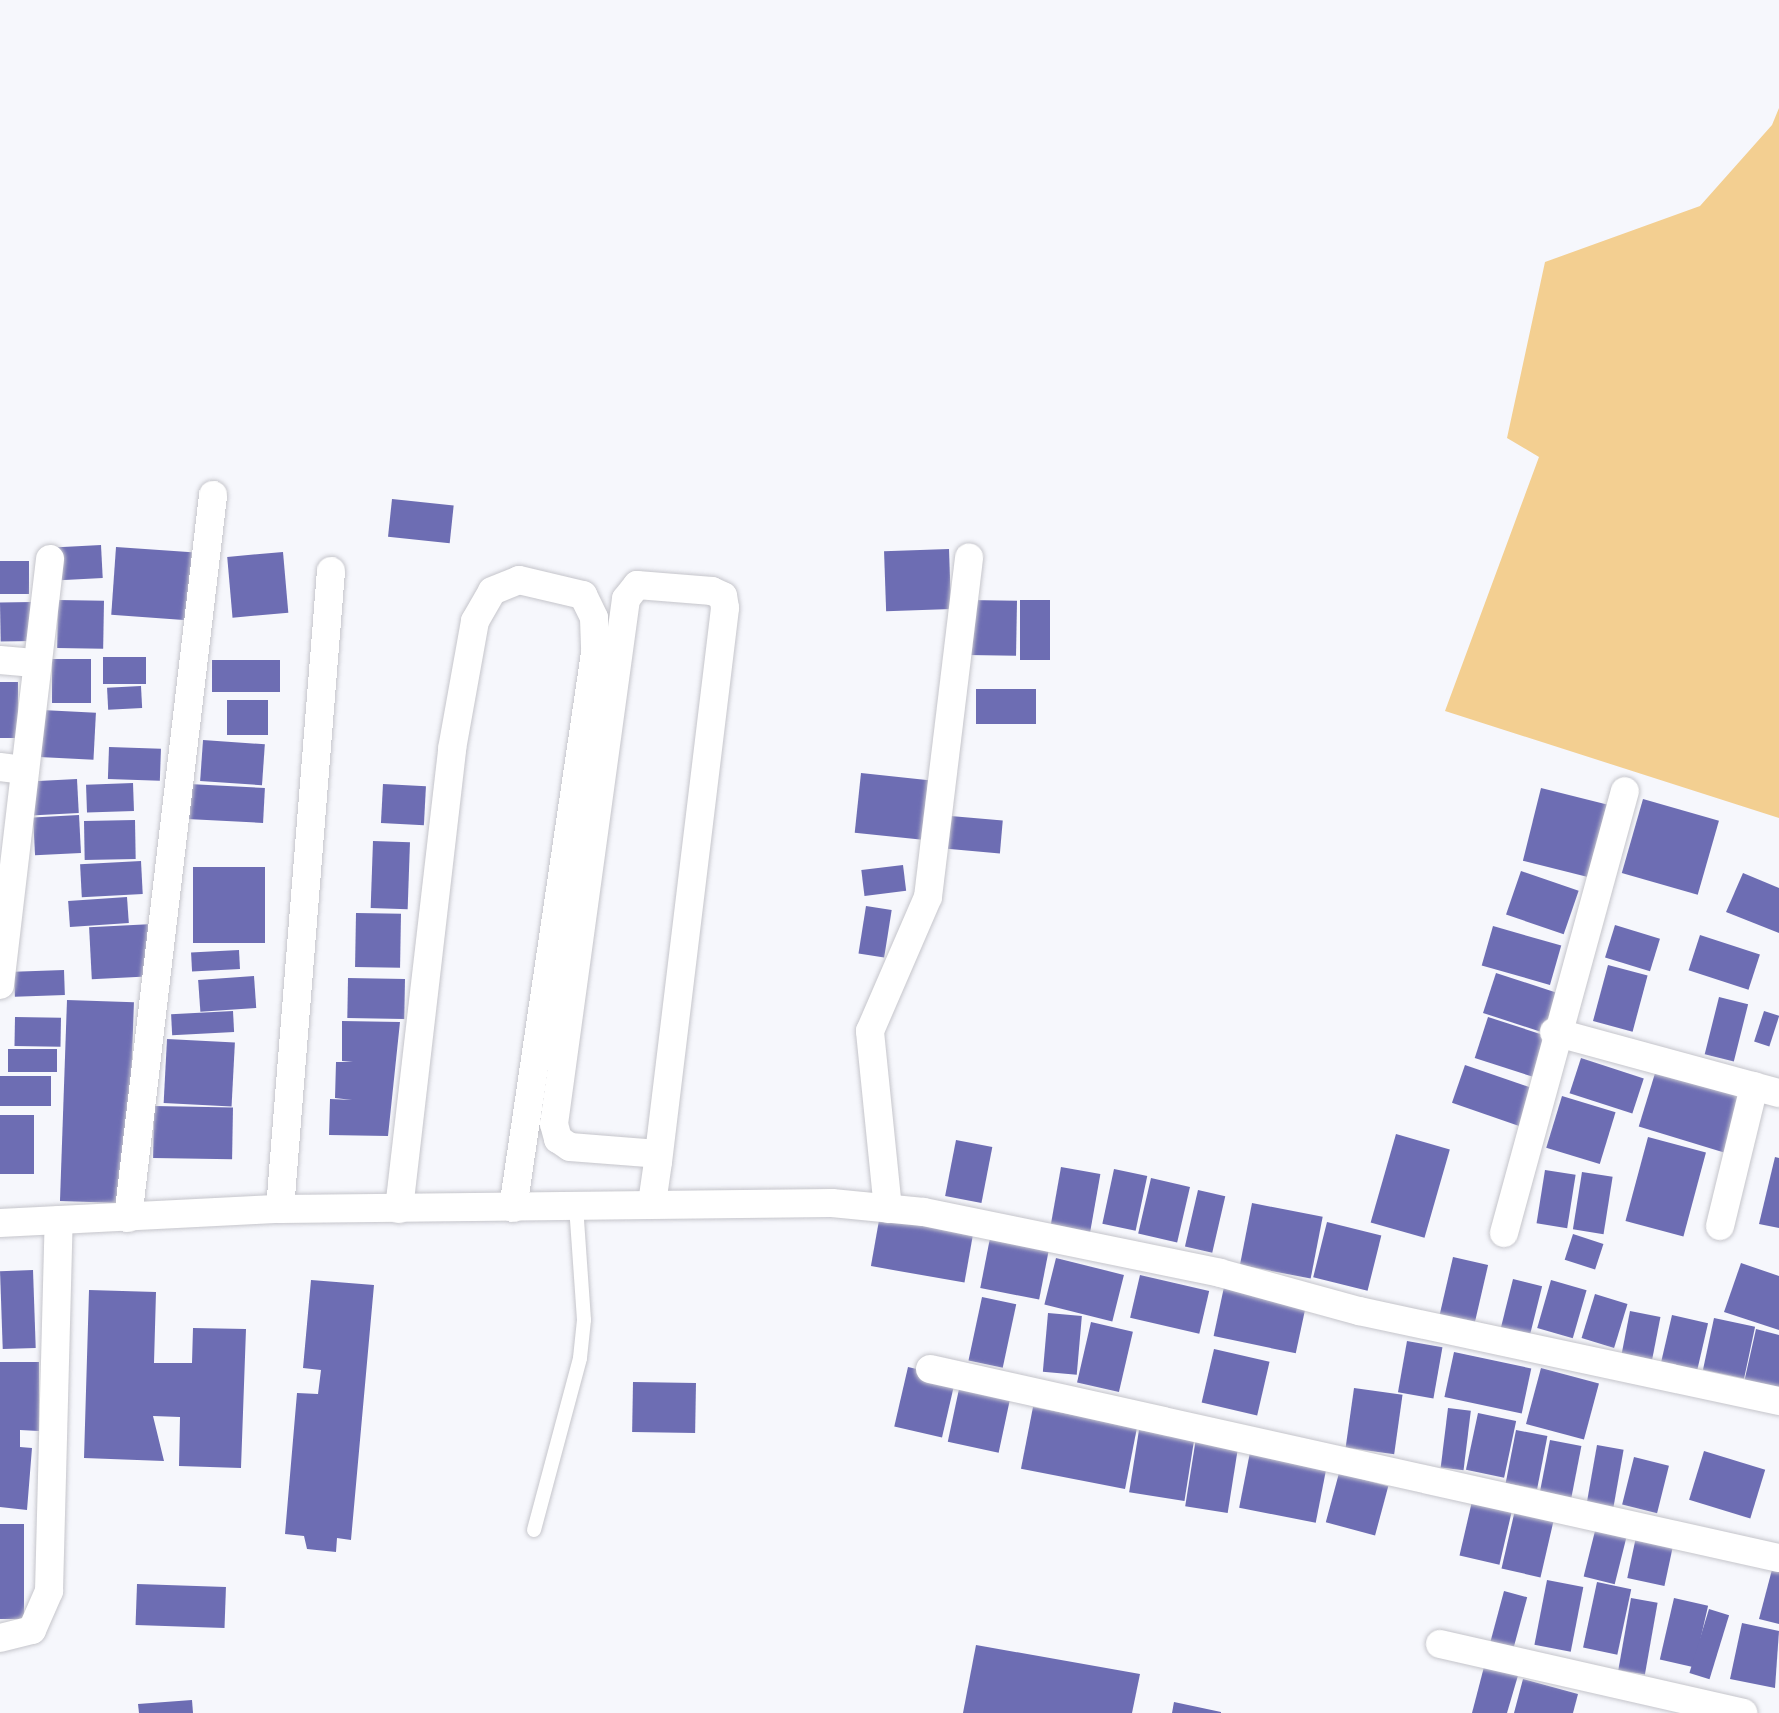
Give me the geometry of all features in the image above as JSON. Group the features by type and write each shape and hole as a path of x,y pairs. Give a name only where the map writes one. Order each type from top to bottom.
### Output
{"street":[{"path":"128,1218 213,495"},
{"path":"888,1209 870,1031 928,897 968,557"},
{"path":"0,985 13,769 37,663 50,559"},
{"path":"280,1209 331,571"},
{"path":"399,1209 452,749 475,621 492,591 519,580 583,595 594,618 595,653 513,1208"},
{"path":"652,1203 725,608 723,596 712,591 637,585 626,599 554,1124 558,1139 570,1147 658,1154"},
{"path":"0,660 37,663"},
{"path":"1504,1233 1555,1032 1625,791"},
{"path":"1555,1032 1766,1090 1720,1226"},
{"path":"0,1223 280,1209 513,1208 652,1203 888,1209 1220,1273 1359,1311 1779,1401"},
{"path":"0,1638 32,1630 49,1591 59,1220"},
{"path":"930,1368 1779,1558"},
{"path":"1440,1644 1633,1700 1743,1713"}],"lane":[{"path":"534,1530 563,1439 580,1358 584,1320 576,1206"}],"shaded area":[{"path":"1779,108 1779,818 1445,711 1539,457 1507,438 1545,262 1700,206 1772,125"}],"building":[{"path":"392,499 454,505 450,543 388,537"},
{"path":"101,545 103,578 60,580 58,547"},
{"path":"116,547 192,552 187,620 111,615"},
{"path":"949,549 951,609 886,611 884,551"},
{"path":"283,552 288,613 233,618 227,557"},
{"path":"0,561 29,561 29,594 0,594"},
{"path":"58,600 104,601 103,649 57,648"},
{"path":"969,600 1017,601 1016,656 968,655"},
{"path":"1020,600 1050,600 1050,660 1020,660"},
{"path":"32,602 33,641 1,642 0,603"},
{"path":"103,657 146,657 146,684 103,684"},
{"path":"52,659 91,659 91,703 52,703"},
{"path":"212,660 280,660 280,692 212,692"},
{"path":"0,682 18,682 18,738 0,738"},
{"path":"141,686 142,708 108,710 107,688"},
{"path":"976,689 1036,689 1036,724 976,724"},
{"path":"227,700 268,700 268,735 227,735"},
{"path":"42,710 96,713 93,760 40,757"},
{"path":"203,740 265,744 262,785 200,781"},
{"path":"109,747 161,749 160,781 108,779"},
{"path":"861,773 934,781 927,840 855,833"},
{"path":"77,779 79,813 26,816 24,782"},
{"path":"133,783 134,811 87,813 86,785"},
{"path":"189,784 265,788 263,823 187,819"},
{"path":"383,784 426,786 424,825 381,823"},
{"path":"1541,788 1608,805 1590,877 1523,861"},
{"path":"1643,799 1719,821 1698,895 1622,873"},
{"path":"79,815 81,853 35,855 33,817"},
{"path":"939,815 1003,821 1000,853 936,848"},
{"path":"135,820 136,859 85,860 84,821"},
{"path":"373,841 410,842 408,909 371,908"},
{"path":"141,861 143,894 82,897 80,864"},
{"path":"903,865 906,891 864,896 861,870"},
{"path":"193,867 265,867 265,943 193,943"},
{"path":"1521,871 1579,891 1564,934 1506,914"},
{"path":"1743,873 1779,888 1779,933 1726,912"},
{"path":"127,897 129,923 70,927 68,901"},
{"path":"866,906 892,910 884,957 858,953"},
{"path":"356,913 401,914 400,968 355,967"},
{"path":"153,924 156,976 92,979 89,927"},
{"path":"1615,925 1660,939 1650,971 1605,958"},
{"path":"1493,926 1561,946 1550,985 1482,965"},
{"path":"1700,935 1760,954 1748,990 1689,970"},
{"path":"239,950 240,969 192,971 191,953"},
{"path":"1608,965 1648,976 1633,1032 1593,1021"},
{"path":"64,970 65,995 15,997 14,972"},
{"path":"1496,973 1560,994 1547,1034 1483,1013"},
{"path":"254,976 256,1008 200,1012 198,980"},
{"path":"348,978 405,979 404,1019 347,1018"},
{"path":"1719,997 1748,1004 1734,1062 1705,1054"},
{"path":"67,1000 134,1002 127,1203 60,1201"},
{"path":"233,1011 234,1032 172,1035 171,1014"},
{"path":"1764,1011 1779,1016 1769,1046 1754,1041"},
{"path":"15,1017 61,1018 60,1047 14,1046"},
{"path":"1488,1017 1547,1036 1534,1077 1475,1058"},
{"path":"342,1021 400,1022 388,1136 329,1135 330,1099 352,1100 335,1098 336,1062 353,1062 342,1061"},
{"path":"167,1039 235,1043 232,1106 164,1103"},
{"path":"8,1049 57,1049 57,1072 8,1072"},
{"path":"1581,1058 1644,1078 1632,1114 1570,1093"},
{"path":"1465,1065 1532,1088 1519,1126 1452,1103"},
{"path":"1656,1070 1742,1096 1725,1153 1639,1126"},
{"path":"0,1076 51,1076 51,1106 0,1106"},
{"path":"1562,1096 1616,1112 1600,1164 1546,1148"},
{"path":"154,1106 233,1107 232,1159 153,1158"},
{"path":"0,1115 34,1115 34,1174 0,1174"},
{"path":"1396,1134 1450,1149 1424,1238 1371,1222"},
{"path":"1648,1137 1706,1153 1683,1237 1625,1221"},
{"path":"956,1140 992,1147 981,1203 945,1196"},
{"path":"1775,1157 1779,1158 1779,1228 1759,1224"},
{"path":"1061,1167 1100,1174 1090,1233 1051,1226"},
{"path":"1114,1169 1147,1176 1136,1231 1102,1224"},
{"path":"1545,1170 1576,1175 1567,1228 1537,1223"},
{"path":"1582,1172 1613,1177 1604,1234 1573,1229"},
{"path":"1151,1178 1190,1187 1177,1243 1138,1234"},
{"path":"1198,1190 1225,1196 1212,1253 1185,1247"},
{"path":"1252,1203 1323,1217 1311,1279 1240,1265"},
{"path":"881,1209 975,1225 964,1283 871,1266"},
{"path":"1327,1222 1381,1236 1368,1291 1313,1277"},
{"path":"1573,1234 1603,1244 1595,1270 1565,1260"},
{"path":"990,1238 1049,1249 1039,1300 980,1288"},
{"path":"1453,1257 1488,1265 1475,1323 1440,1314"},
{"path":"1056,1258 1124,1275 1112,1322 1044,1305"},
{"path":"1741,1263 1779,1276 1779,1330 1724,1312"},
{"path":"33,1270 36,1348 3,1349 0,1271"},
{"path":"1140,1275 1209,1291 1199,1334 1130,1318"},
{"path":"1513,1279 1542,1286 1529,1338 1500,1330"},
{"path":"311,1280 374,1285 351,1540 337,1538 336,1552 307,1549 304,1536 285,1534 297,1393 318,1394 321,1370 303,1368"},
{"path":"1551,1280 1587,1290 1573,1338 1537,1328"},
{"path":"1224,1287 1306,1304 1296,1353 1214,1336"},
{"path":"89,1290 156,1292 154,1363 192,1363 193,1328 246,1329 241,1468 179,1466 180,1417 153,1416 164,1461 84,1458"},
{"path":"1595,1294 1628,1304 1614,1348 1582,1338"},
{"path":"982,1297 1016,1304 1003,1368 968,1361"},
{"path":"1630,1311 1660,1317 1651,1365 1621,1359"},
{"path":"1048,1313 1082,1316 1077,1375 1043,1372"},
{"path":"1672,1315 1708,1323 1697,1371 1661,1363"},
{"path":"1714,1318 1755,1327 1744,1379 1703,1370"},
{"path":"1091,1322 1133,1332 1119,1392 1077,1382"},
{"path":"1756,1329 1779,1335 1779,1388 1743,1387"},
{"path":"1407,1341 1442,1347 1433,1398 1398,1392"},
{"path":"1214,1349 1270,1362 1257,1415 1202,1403"},
{"path":"1454,1352 1531,1368 1522,1413 1444,1397"},
{"path":"0,1362 39,1362 39,1431 20,1430 20,1447 32,1448 27,1510 0,1507"},
{"path":"908,1367 956,1378 942,1437 894,1426"},
{"path":"1541,1368 1599,1384 1584,1440 1526,1424"},
{"path":"633,1382 696,1383 695,1433 632,1432"},
{"path":"1354,1388 1403,1395 1394,1454 1346,1447"},
{"path":"959,1389 1010,1400 999,1453 948,1442"},
{"path":"1033,1407 1137,1427 1125,1489 1021,1469"},
{"path":"1448,1408 1471,1411 1464,1470 1441,1468"},
{"path":"1478,1413 1516,1421 1504,1478 1466,1470"},
{"path":"1139,1430 1194,1439 1184,1501 1129,1492"},
{"path":"1516,1430 1547,1436 1537,1489 1506,1483"},
{"path":"1196,1438 1238,1445 1228,1513 1185,1506"},
{"path":"1550,1440 1581,1446 1571,1499 1540,1493"},
{"path":"1597,1445 1624,1450 1613,1509 1587,1504"},
{"path":"1251,1447 1328,1462 1316,1523 1239,1508"},
{"path":"1704,1451 1765,1470 1750,1518 1689,1500"},
{"path":"1634,1457 1669,1466 1657,1513 1622,1505"},
{"path":"1339,1473 1388,1486 1375,1535 1326,1522"},
{"path":"1473,1497 1513,1506 1499,1565 1460,1555"},
{"path":"1515,1510 1554,1519 1540,1577 1502,1568"},
{"path":"0,1524 24,1524 24,1619 0,1619"},
{"path":"1596,1527 1627,1535 1615,1584 1584,1576"},
{"path":"1636,1537 1673,1545 1664,1586 1627,1578"},
{"path":"1774,1562 1779,1563 1779,1624 1759,1619"},
{"path":"1547,1580 1583,1587 1571,1652 1534,1645"},
{"path":"1597,1582 1631,1589 1617,1655 1583,1648"},
{"path":"137,1584 226,1587 225,1628 136,1625"},
{"path":"1504,1591 1527,1597 1513,1649 1490,1643"},
{"path":"1631,1598 1658,1603 1645,1675 1618,1670"},
{"path":"1674,1598 1708,1606 1694,1667 1660,1659"},
{"path":"1709,1609 1729,1615 1709,1679 1689,1673"},
{"path":"1742,1623 1779,1631 1775,1688 1730,1679"},
{"path":"976,1645 1140,1674 1132,1713 963,1713"},
{"path":"1485,1663 1519,1672 1507,1713 1472,1713"},
{"path":"1523,1679 1578,1694 1573,1713 1514,1713"},
{"path":"192,1700 193,1713 139,1713 138,1704"},
{"path":"1174,1702 1221,1712 1221,1713 1172,1713"}]}
